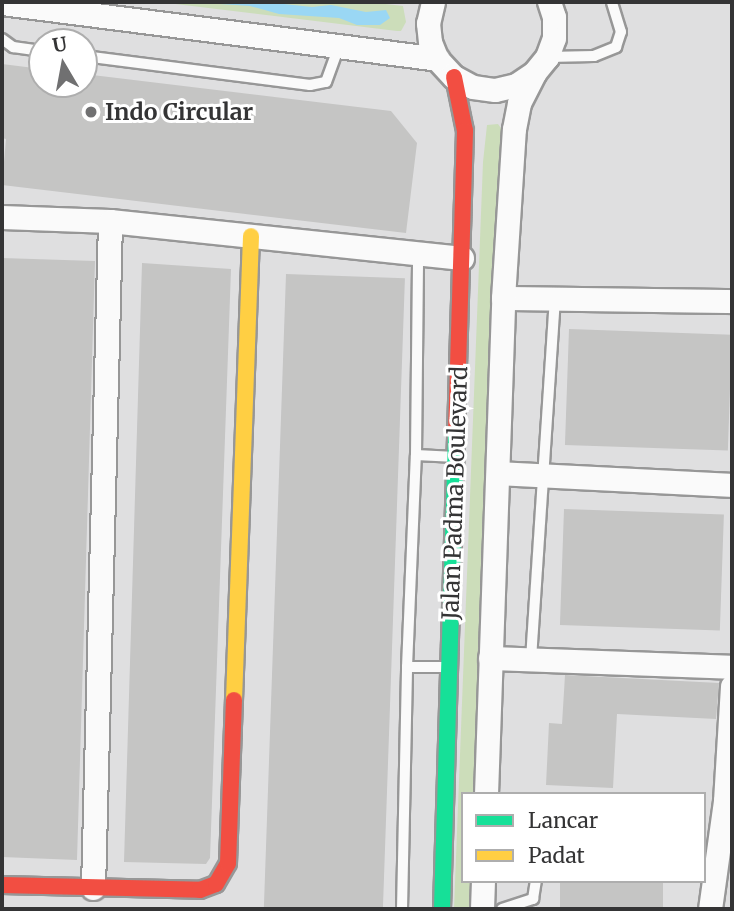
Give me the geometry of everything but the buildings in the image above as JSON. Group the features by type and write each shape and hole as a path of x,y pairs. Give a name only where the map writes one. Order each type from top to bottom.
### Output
{"street":[{"path":"433,2 428,23 430,42 437,59 454,78 473,87 495,90 516,85 540,65"},
{"name":"Jalan Padma Boulevard","path":"486,792 503,298 514,129 519,103 554,38 554,17 549,2"},
{"path":"2,4 437,59"},
{"name":"Jalan Padma Boulevard","path":"442,909 465,131 454,78"},
{"path":"2,217 110,221 462,258"},
{"path":"93,888 110,221"},
{"path":"2,885 200,890 216,884 228,863 251,236"},
{"path":"503,298 732,301"},
{"path":"498,473 732,485"},
{"path":"490,658 732,667"},
{"path":"710,909 715,801 732,686"},
{"path":"482,909 483,883"}],"lane":[{"path":"540,65 594,56 616,47 621,32 612,2"},
{"path":"2,39 13,47 28,49"},
{"path":"98,58 320,85 326,82 339,46"},
{"path":"402,909 407,667 416,455 418,253"},
{"path":"531,659 541,476 555,299"},
{"path":"416,455 456,457"},
{"path":"407,667 450,667"},
{"path":"502,909 533,899 536,883"}],"green space":[{"path":"159,2 368,2 403,6 406,22 401,31 397,31"},
{"path":"498,124 503,131 476,792 461,792 461,883 473,883 472,909 454,909 483,162 487,125"}],"water":[{"path":"191,2 265,2 312,7 331,5 366,12 386,10 390,18 380,25 357,25 339,18 279,14 250,6"}],"traffic: fast":[{"path":"442,909 456,428"}],"traffic: slow":[{"path":"234,700 251,236"}],"traffic: jam":[{"path":"454,77 465,131 456,428"},
{"path":"2,885 200,890 216,884 228,863 234,700"}],"place":[{"name":"Indo Circular","path":"91,112"}]}
